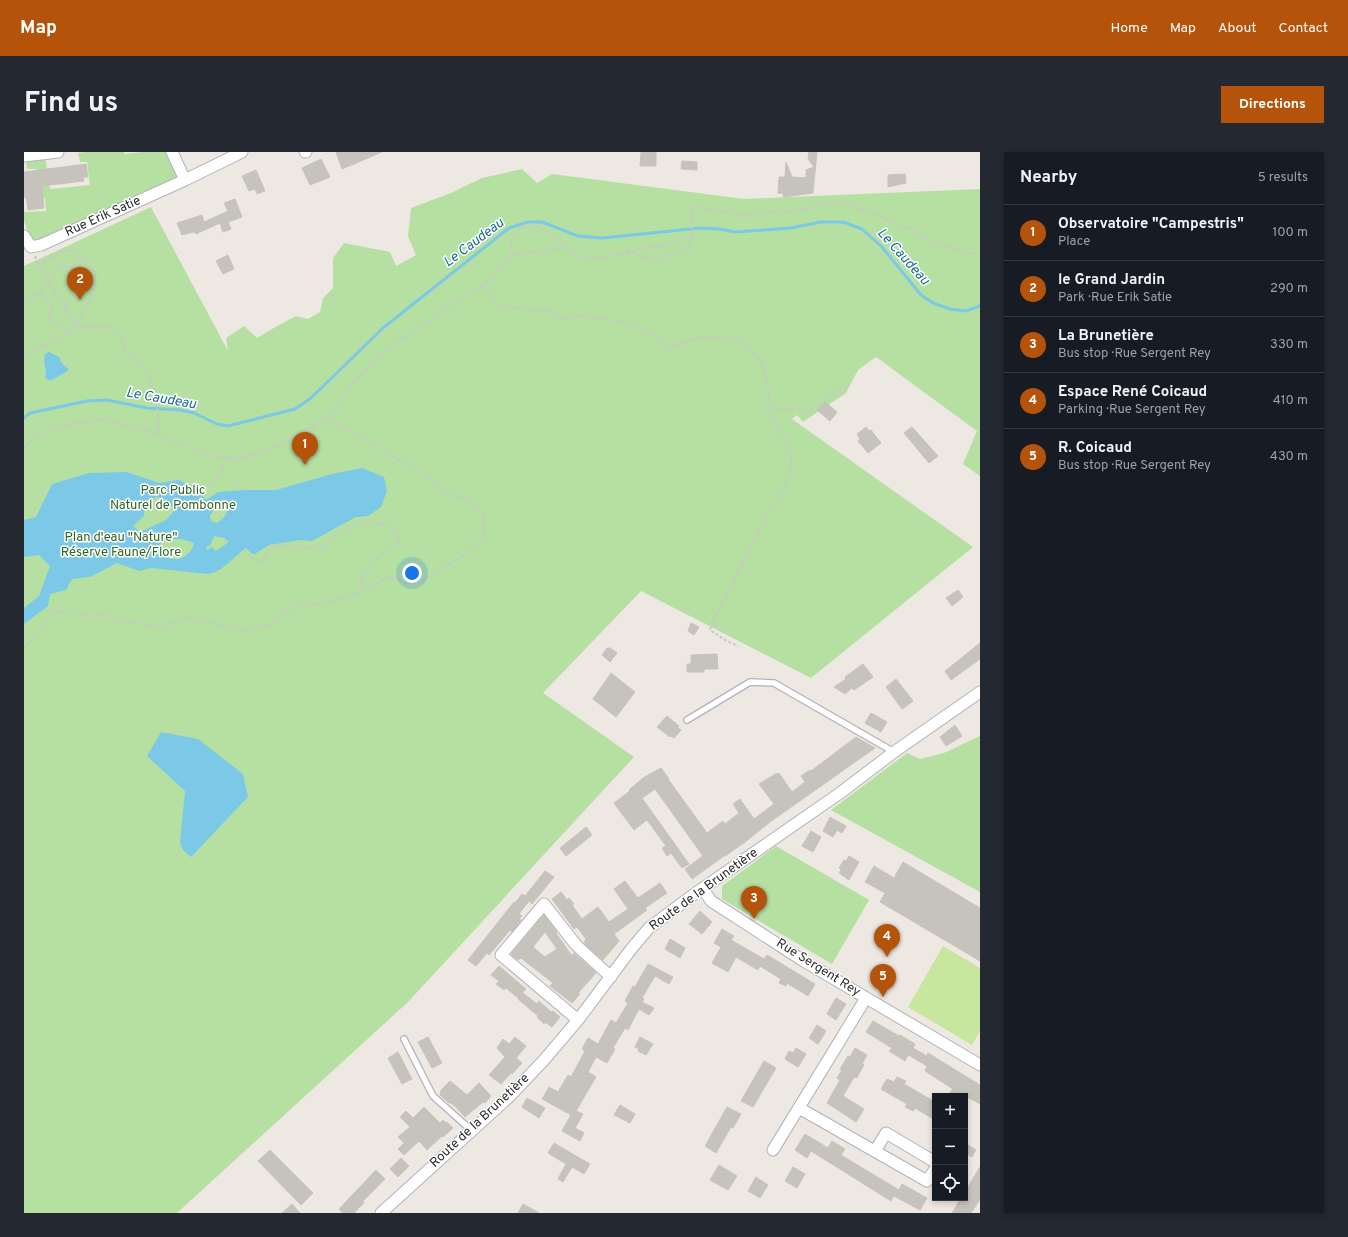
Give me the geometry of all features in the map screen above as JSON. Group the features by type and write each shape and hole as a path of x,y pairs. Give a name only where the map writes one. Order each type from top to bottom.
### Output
{"street":[{"path":"24,156 58,152"},
{"path":"172,152 185,180"},
{"name":"Rue Erik Satie","path":"31,246 41,245 185,180 242,152"},
{"path":"24,236 31,246"},
{"name":"Route de la Brunetière","path":"381,1213 509,1097 544,1060 578,1020 611,978 632,948 649,928 980,692"},
{"name":"Rue Sergent Rey","path":"702,889 711,901 794,955 980,1065"},
{"path":"578,1020 501,955 544,904 576,945 611,978"},
{"path":"773,1150 866,998"},
{"path":"799,1108 927,1181 932,1174"},
{"path":"875,1151 886,1133 932,1160"}],"lane":[{"path":"686,720 750,682 774,683 894,752"},
{"path":"404,1039 433,1096 471,1130"}],"path":[{"path":"625,253 635,254 647,260 660,259 683,251 689,247 693,236 691,211 692,208 696,207 741,215 794,211 812,208 832,202 846,203 913,230 928,240 942,246 969,253 980,254"},
{"path":"513,255 510,246 511,238 520,228 536,226 553,234 565,248 584,258 600,258 676,243 693,236"},
{"path":"31,246 47,281 77,326"},
{"path":"24,449 36,436 42,432 72,424 100,420 138,428 157,434 198,452 212,456 236,459 263,453 294,438 328,418 354,382 388,349 403,338 432,321 447,308 483,286 500,271 513,255 565,248"},
{"path":"24,358 39,347 62,338 77,326 94,287 95,275 91,266 73,251 64,251 38,264"},
{"path":"71,270 80,256"},
{"path":"24,306 34,296 39,294 54,270 58,267 66,266 77,277 78,285 77,290 65,307"},
{"path":"78,285 94,287"},
{"path":"483,286 499,306 547,311 564,319 580,316 611,320 640,328 672,347 703,337 743,340 756,355 765,370 769,392 767,409 784,436 790,455 792,468 786,485 758,533 712,623 710,630 725,640 738,646"},
{"path":"39,294 50,304 52,310 49,317 50,320 69,332"},
{"path":"77,326 112,328 121,335 124,350 129,357 139,364 151,377 160,425 157,434"},
{"path":"768,403 777,408 812,410 831,394 844,386"},
{"path":"328,418 434,480 448,493 472,502 484,515 485,536 470,551 426,579 409,585 392,576 372,588 359,589"},
{"path":"294,438 301,462"},
{"path":"208,486 215,479 226,458"},
{"path":"24,650 54,611 90,616 107,615 124,621 161,628 188,617 244,631 271,624 296,606 335,602 358,593 363,577 377,558 400,541 399,536 385,524 358,522 333,537 320,550 271,545 263,561 254,560 246,554"}],"green space":[{"path":"124,152 125,154 168,152 180,177 41,241 30,239 24,220 24,212 46,211 45,198 42,198 37,169 27,169 26,159 45,156 50,189 90,185 87,162 80,162 78,153"},
{"path":"522,169 537,183 552,174 744,199 980,189 980,476 963,464 977,431 876,357 858,370 846,393 803,422 797,415 792,419 973,547 811,678 641,591 543,693 634,757 408,1002 177,1213 24,1213 24,266 151,207 228,351 226,338 244,326 257,338 296,316 308,319 320,312 323,298 333,288 333,258 344,243 390,252 396,266 416,255 408,236 411,208 451,193 482,178"},
{"path":"980,736 980,892 831,810 907,753 920,759 944,753"},
{"path":"776,846 869,900 832,964 722,899 722,886"},
{"path":"943,946 980,968 980,1031 972,1045 908,1007"}],"water":[{"path":"49,352 59,357 61,362 69,370 52,380 48,380 45,377 45,354"},
{"path":"362,468 384,477 387,491 381,507 368,516 356,517 312,541 301,540 269,545 255,554 251,553 246,548 224,567 208,574 151,568 139,571 117,563 90,577 72,579 66,590 50,594 48,606 24,624 24,608 39,596 50,566 39,555 24,557 24,520 36,517 52,484 89,473 127,472 159,483 179,480 196,488 206,500 218,492 276,490 332,474","holes":["157,497 166,500 175,510 166,520 140,532 133,526 144,516 145,501","222,503 227,504 225,515 217,523 211,521 210,516","214,536 224,538 229,542 216,551 212,547 207,550 206,548 211,544","182,539 194,543 189,553 176,559 159,555 161,542"]},
{"path":"161,732 198,739 243,774 248,797 191,857 183,850 180,843 185,791 147,756"}],"building":[{"path":"336,152 382,152 342,169"},
{"path":"641,152 656,152 656,166 640,166"},
{"path":"809,152 817,152 813,193 783,197 784,194 778,193 779,177 785,177 786,162 792,177 806,178 806,170 814,167 808,159"},
{"path":"321,159 330,177 310,185 302,168"},
{"path":"682,161 697,162 697,170 681,169"},
{"path":"86,164 88,177 83,177 84,181 42,186 44,208 28,210 26,197 24,198 24,172"},
{"path":"256,170 265,191 257,194 255,189 249,191 242,176"},
{"path":"905,174 906,183 888,187 888,175"},
{"path":"235,199 242,217 228,222 231,229 223,232 220,223 196,234 194,232 182,235 177,223 202,215 204,222 228,211 224,203"},
{"path":"228,255 234,269 223,274 216,261"},
{"path":"825,402 837,412 830,421 817,410"},
{"path":"866,427 869,431 871,430 881,443 868,453 858,441 860,439 857,434"},
{"path":"912,427 938,456 929,463 904,433"},
{"path":"958,590 963,597 952,606 946,598"},
{"path":"691,623 699,627 694,635 688,631"},
{"path":"980,643 980,659 951,680 945,671"},
{"path":"607,648 610,648 617,653 610,662 602,655"},
{"path":"717,654 718,669 704,669 704,672 687,672 687,664 691,664 691,655"},
{"path":"863,664 873,677 854,690 852,688 845,694 834,687 846,679 845,677"},
{"path":"611,673 635,692 616,717 593,699"},
{"path":"896,679 913,701 902,709 886,687"},
{"path":"871,713 887,722 881,732 865,723"},
{"path":"667,716 679,726 677,727 681,730 674,738 671,736 670,737 657,727"},
{"path":"955,725 962,736 946,746 940,737"},
{"path":"856,737 875,748 692,879 685,869 703,856 655,789 642,798 689,864 682,868 671,853 667,856 662,848 666,846 647,820 634,830 614,803 630,791 629,790 643,778 661,768 707,833 723,821 725,824 739,813 733,804 740,799 754,819 774,804 759,784 779,773 792,792 805,782 801,776 810,770 811,771"},
{"path":"830,817 846,826 842,833 837,830 833,837 823,831"},
{"path":"586,827 592,835 566,856 560,848"},
{"path":"811,831 821,837 813,852 802,846"},
{"path":"849,856 859,862 849,880 839,873 841,870 839,868 844,860 846,861"},
{"path":"903,862 980,908 980,961 880,902 885,893 865,882 874,866 894,878"},
{"path":"545,871 554,877 532,904 529,901 519,914 522,916 519,919 521,920 512,932 510,930 489,955 487,953 476,966 468,960 514,902 515,903 522,894 525,896"},
{"path":"625,881 638,898 660,883 667,893 645,908 647,910 614,934 619,941 603,960 586,945 584,942 586,939 577,927 574,929 552,899 561,892 567,900 569,898 574,904 572,905 582,919 598,907 609,922 628,909 614,889"},
{"path":"700,911 712,922 702,934 689,924"},
{"path":"544,915 572,956 574,953 596,973 578,993 580,994 572,1003 550,986 553,983 521,958 518,960 511,954","holes":["545,932 557,949 545,957 533,947"]},
{"path":"722,929 734,936 731,940 764,959 767,955 815,984 808,996 787,983 786,986 779,983 781,979 760,966 758,970 736,957 728,972 712,963 721,947 714,943"},
{"path":"670,939 685,948 680,958 665,949"},
{"path":"648,964 673,977 669,984 655,976 642,998 644,999 642,1002 654,1008 649,1015 639,1009 628,1030 625,1028 613,1048 615,1049 607,1063 596,1057 588,1072 596,1077 576,1111 583,1114 575,1128 584,1133 580,1141 562,1131 571,1115 542,1099 549,1087 558,1092 568,1075 571,1077 585,1051 582,1049 588,1038 598,1044 611,1020 616,1023 628,1003 625,1001 633,986 635,987"},
{"path":"499,966 526,989 518,998 506,988 504,990 496,984 499,981 491,975"},
{"path":"523,993 537,1004 539,1001 551,1012 553,1011 560,1017 552,1027 545,1022 544,1024 537,1017 538,1016 518,999"},
{"path":"836,998 846,1004 836,1020 827,1014"},
{"path":"873,1021 915,1044 913,1048 927,1056 928,1053 980,1085 980,1104 968,1097 968,1093 952,1093 950,1092 953,1089 925,1071 927,1066 908,1055 905,1061 889,1051 892,1048 866,1032"},
{"path":"817,1025 826,1031 818,1044 809,1038"},
{"path":"428,1037 442,1063 432,1068 418,1042"},
{"path":"515,1037 526,1046 516,1058 522,1063 501,1084 489,1075 505,1057 497,1048 503,1039 509,1044"},
{"path":"640,1037 653,1044 646,1055 638,1051 639,1049 635,1047"},
{"path":"796,1048 806,1054 798,1067 785,1059 789,1051 793,1053"},
{"path":"855,1048 867,1055 862,1064 864,1065 857,1078 854,1077 843,1096 864,1109 856,1122 827,1103 840,1080 837,1078 842,1070 840,1069"},
{"path":"398,1052 412,1079 402,1084 388,1058"},
{"path":"764,1061 776,1068 753,1107 741,1101"},
{"path":"897,1077 906,1081 904,1084 932,1100 932,1118 915,1108 913,1111 905,1107 907,1104 881,1089 887,1079 894,1082"},
{"path":"450,1081 467,1095 479,1083 491,1096 485,1103 483,1102 465,1117 454,1105 440,1095 441,1090"},
{"path":"527,1098 545,1108 539,1118 522,1107"},
{"path":"620,1105 635,1114 630,1123 614,1115"},
{"path":"424,1107 440,1123 443,1120 453,1128 427,1150 419,1141 404,1155 398,1149 404,1143 398,1137 410,1127 400,1117 406,1111 413,1118"},
{"path":"727,1107 741,1114 733,1128 731,1127 716,1153 705,1146"},
{"path":"805,1134 828,1148 832,1141 845,1149 841,1155 899,1190 902,1184 927,1198 920,1210 894,1196 891,1201 811,1151 807,1158 795,1150"},
{"path":"554,1143 590,1164 584,1174 572,1167 563,1182 558,1179 566,1164 548,1153"},
{"path":"968,1145 976,1150 972,1157 968,1155"},
{"path":"270,1150 313,1193 301,1205 258,1161"},
{"path":"401,1158 409,1166 398,1177 390,1169"},
{"path":"719,1165 737,1176 728,1190 710,1180"},
{"path":"793,1167 805,1174 797,1188 785,1181"},
{"path":"980,1167 980,1199 971,1213 952,1213 959,1201 968,1201 968,1187"},
{"path":"376,1170 385,1179 363,1201 364,1203 354,1213 343,1213 339,1209"},
{"path":"756,1177 768,1185 760,1198 748,1191"},
{"path":"292,1204 300,1213 282,1213"},
{"path":"523,1204 539,1213 518,1213"}],"waterway":[{"name":"Le Caudeau","path":"24,418 30,413 87,401 107,400 147,408 180,410 194,413 217,424 228,426 295,409 311,398 383,328 509,228 528,222 542,222 578,236 602,238 700,228 736,232 791,228 821,222 843,222 862,229 882,247 921,295 933,303 950,309 966,311 980,306"}],"place":[{"name":"le Grand Jardin","path":"80,300"},
{"name":"Observatoire \"Campestris\"","path":"305,465"},
{"name":"La Brunetière","path":"754,919"},
{"name":"Espace René Coicaud","path":"887,957"},
{"name":"R. Coicaud","path":"883,997"}],"park label":[{"name":"Parc Public Naturel de Pombonne","path":"173,498"},
{"name":"Plan d'eau \"Nature\" Réserve Faune/Flore","path":"121,546"}]}
